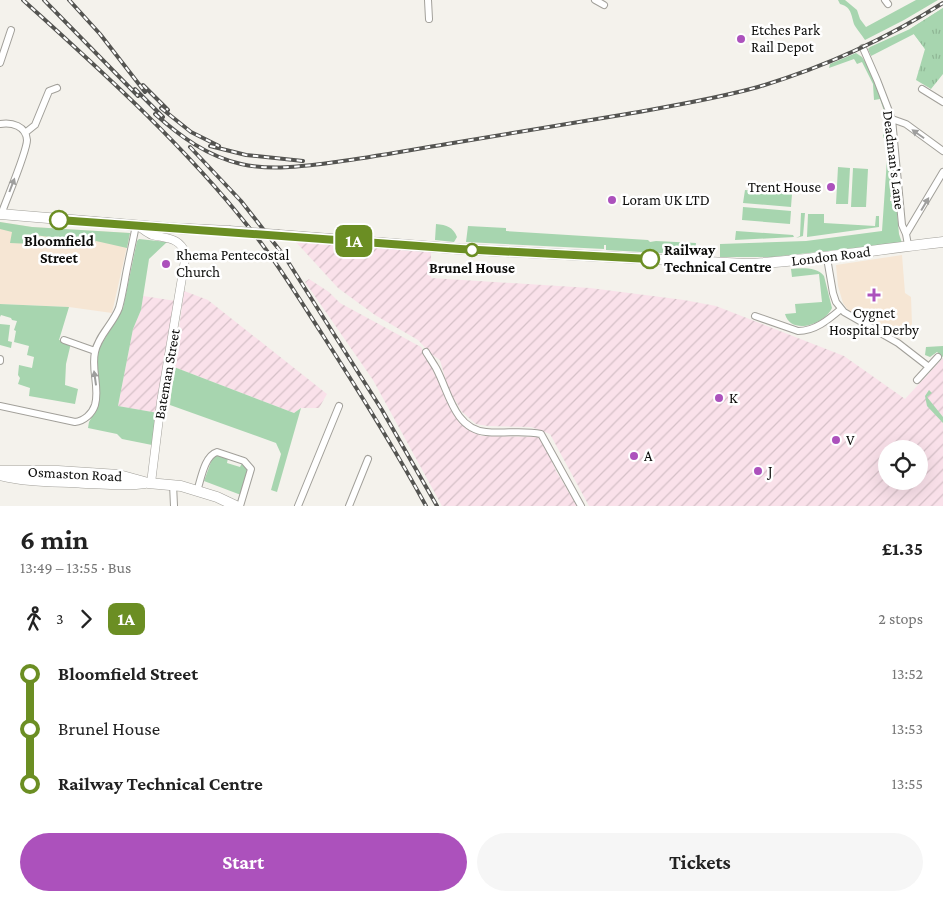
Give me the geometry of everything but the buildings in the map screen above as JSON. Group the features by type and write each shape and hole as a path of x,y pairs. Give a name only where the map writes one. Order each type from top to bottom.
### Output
{"main road":[{"name":"London Road","path":"0,214 460,249 746,264 827,258 908,245 943,242"},
{"name":"Osmaston Road","path":"0,471 58,471 118,475 150,483"},
{"name":"Osmaston Road","path":"0,475 15,478 132,485 150,483 173,484 218,497 236,506"}],"street":[{"path":"428,0 430,19"},
{"path":"595,0 604,5"},
{"path":"0,64 11,30"},
{"name":"Deadman's Lane","path":"863,48 881,88 892,119 902,225 908,245"},
{"path":"25,133 35,124 49,91 57,88"},
{"path":"922,89 943,102"},
{"path":"892,119 906,124 943,151"},
{"path":"0,124 12,124 23,130 27,144 0,214"},
{"path":"906,234 943,172"},
{"path":"0,406 75,422 81,421 90,414 96,396 93,364 95,351 98,342 114,319 120,302 136,225"},
{"name":"Bateman Street","path":"136,225 150,234 170,238 178,242 186,254 161,402 150,483"},
{"path":"827,258 833,293 841,309 849,316 898,343 929,367"},
{"path":"755,316 798,331 806,331 823,323 841,309"},
{"path":"64,340 95,351"},
{"path":"426,352 437,370 452,405 460,418 475,429 487,432 533,432 541,434 581,506"},
{"path":"917,380 938,357"},
{"path":"298,506 339,406"},
{"path":"197,491 209,458 214,453 217,452 244,461 251,469 240,506"},
{"path":"349,506 368,459"},
{"path":"173,484 174,506"}],"shaded area":[{"path":"0,222 32,227 130,233 112,313 69,307 0,304"},
{"path":"295,241 431,252 431,278 590,288 716,306 844,356 905,399 943,358 943,506 589,506 550,434 531,427 476,424 462,412 448,388 440,360 431,354 418,340 375,315 338,288"},
{"name":"Cygnet Hospital Derby","path":"902,255 905,293 911,297 912,324 901,339 852,314 848,310 843,303 838,286 836,265"},
{"path":"309,279 329,292 340,303 421,347 447,398 470,429 481,436 538,437 544,443 556,471 577,506 442,506 373,380 305,282"},
{"path":"184,291 208,300 327,394 319,408 301,408 294,413 174,367"},
{"path":"143,296 176,301 158,413 118,406 133,329 141,310"}],"green space":[{"path":"838,0 845,0 857,10 860,19 866,27 916,0 938,0 865,40 855,26 849,10 840,4"},
{"path":"943,8 925,49 914,34 871,56 868,49 870,47 910,29"},
{"path":"943,8 943,74 931,89 916,80 925,49 910,29"},
{"path":"856,53 862,57 868,66 888,114 890,136 883,138 884,111 880,99 874,100 873,84 862,62 857,64 854,59 829,68 830,64"},
{"path":"887,159 892,160 896,197 890,197 890,201 896,201 899,234 902,243 772,257 720,257 720,244 806,241 882,231"},
{"path":"838,167 850,168 848,204 836,204"},
{"path":"853,168 868,169 866,207 851,207"},
{"path":"745,190 792,194 791,207 743,203"},
{"path":"743,207 791,211 790,224 742,220"},
{"path":"801,213 805,213 803,236 796,238 800,236"},
{"path":"808,214 824,214 824,223 875,226 876,216 879,216 879,227 807,237"},
{"path":"0,222 32,227 130,233 127,248 96,241 88,247 78,246 74,240 34,235 32,244 10,243 12,232 0,229"},
{"path":"436,224 451,229 457,237 454,242 435,240"},
{"path":"468,226 506,228 506,231 648,240 650,242 696,243 695,255 606,250 606,245 604,245 604,249 466,242"},
{"path":"736,231 793,235 794,237 735,240"},
{"path":"139,239 167,242 149,259 141,310 133,329 118,406 158,413 152,445 122,439 117,434 88,428 98,401 96,368 98,350 123,308"},
{"path":"804,268 817,271 824,276 832,308 823,319 816,323 801,326 794,325 788,321 785,314 796,313 795,304 822,302 819,274 792,277 791,269"},
{"path":"0,304 69,307 59,340 71,343 66,364 65,385 78,389 75,404 29,396 30,388 18,384 20,378 18,375 19,365 32,368 34,357 27,355 29,346 14,342 16,331 14,330 17,321 1,315 0,317"},
{"path":"0,324 10,325 8,341 12,342 11,348 0,345"},
{"path":"943,346 943,357 937,352 930,357 925,355 926,347"},
{"path":"174,367 294,413 301,408 277,492 271,490 281,454 276,443 170,405"},
{"path":"929,390 932,393 927,397 943,417 943,423 927,406 925,396"},
{"path":"217,454 228,458 227,463 240,467 242,463 248,469 241,495 204,481 212,459"}],"railway":[{"path":"23,0 168,136 222,194 247,225 295,292 389,440 426,506"},
{"path":"44,0 138,96"},
{"path":"69,0 100,34 145,92"},
{"path":"155,114 195,145 217,156 241,164 277,167 336,162 627,114 693,102 758,87 830,62 899,29 943,3"},
{"path":"143,85 168,110"},
{"path":"135,89 163,117"},
{"path":"161,108 191,132 219,146"},
{"path":"210,146 246,155 303,161"},
{"path":"190,147 241,201 285,257 382,410 437,506"}],"bus line":[{"name":"1A","path":"59,220 460,249 650,259"}],"place":[{"name":"Etches Park Rail Depot","path":"741,39"},
{"name":"Trent House","path":"831,187"},
{"name":"Loram UK LTD","path":"612,200"},
{"name":"Bloomfield Street","path":"59,220"},
{"name":"Brunel House","path":"472,250"},
{"name":"Railway Technical Centre","path":"650,259"},
{"name":"Rhema Pentecostal Church","path":"166,264"},
{"name":"Cygnet Hospital Derby","path":"874,295"},
{"name":"K","path":"719,398"},
{"name":"V","path":"836,440"},
{"name":"A","path":"634,456"},
{"name":"J","path":"758,471"}]}
